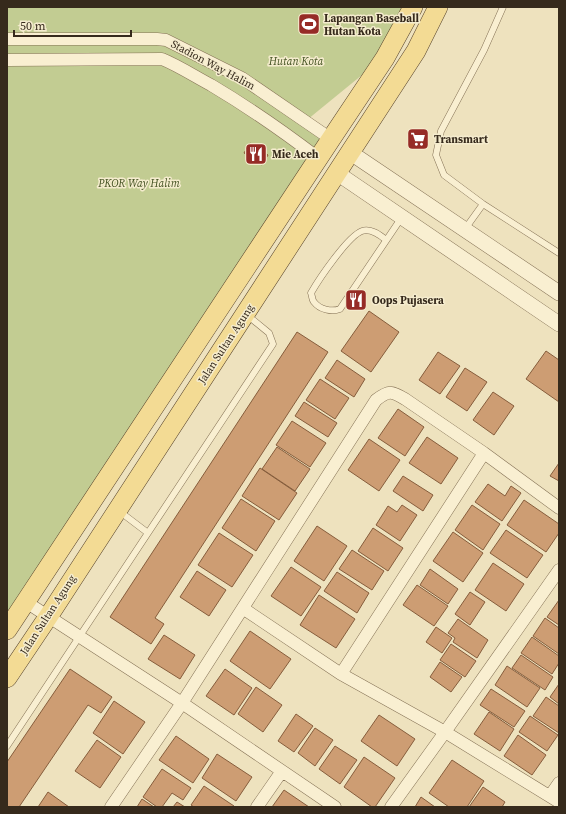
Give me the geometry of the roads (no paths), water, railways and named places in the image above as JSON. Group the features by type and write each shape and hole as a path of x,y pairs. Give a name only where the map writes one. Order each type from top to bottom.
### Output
{"main road":[{"path":"7,630 385,58 413,7"},
{"name":"Jalan Sultan Agung","path":"7,678 351,153 416,51 438,7"}],"street":[{"name":"Stadion Way Halim","path":"7,39 157,38 166,40 242,78 332,139"},
{"name":"Stadion Way Halim","path":"7,60 162,59 176,64 229,96 296,140 318,158"},
{"path":"351,153 559,293"},
{"path":"337,173 559,324"},
{"path":"111,807 182,703 244,608 376,400 386,392 393,392 405,398 559,508"},
{"path":"341,674 484,453"},
{"path":"391,807 446,732 559,570"},
{"path":"26,602 182,703 335,807"},
{"path":"244,608 341,674 446,732 555,799 559,784"},
{"path":"257,807 282,771"}],"lane":[{"path":"503,7 484,50 441,131 436,155 444,175 483,204 559,253"},
{"path":"464,229 483,204"},
{"path":"386,240 371,231 362,231 352,237 319,280 311,293 314,302 324,309 334,311 340,309 402,217"},
{"path":"7,746 273,344 269,333 245,314"},
{"path":"118,510 148,532"}],"place":[{"name":"Lapangan Baseball Hutan Kota","path":"309,24"},
{"name":"Transmart","path":"418,139"},
{"name":"Mie Aceh","path":"256,154"},
{"name":"Oops Pujasera","path":"356,300"}],"park label":[{"name":"Hutan Kota","path":"296,61"},
{"name":"PKOR Way Halim","path":"139,183"}]}
